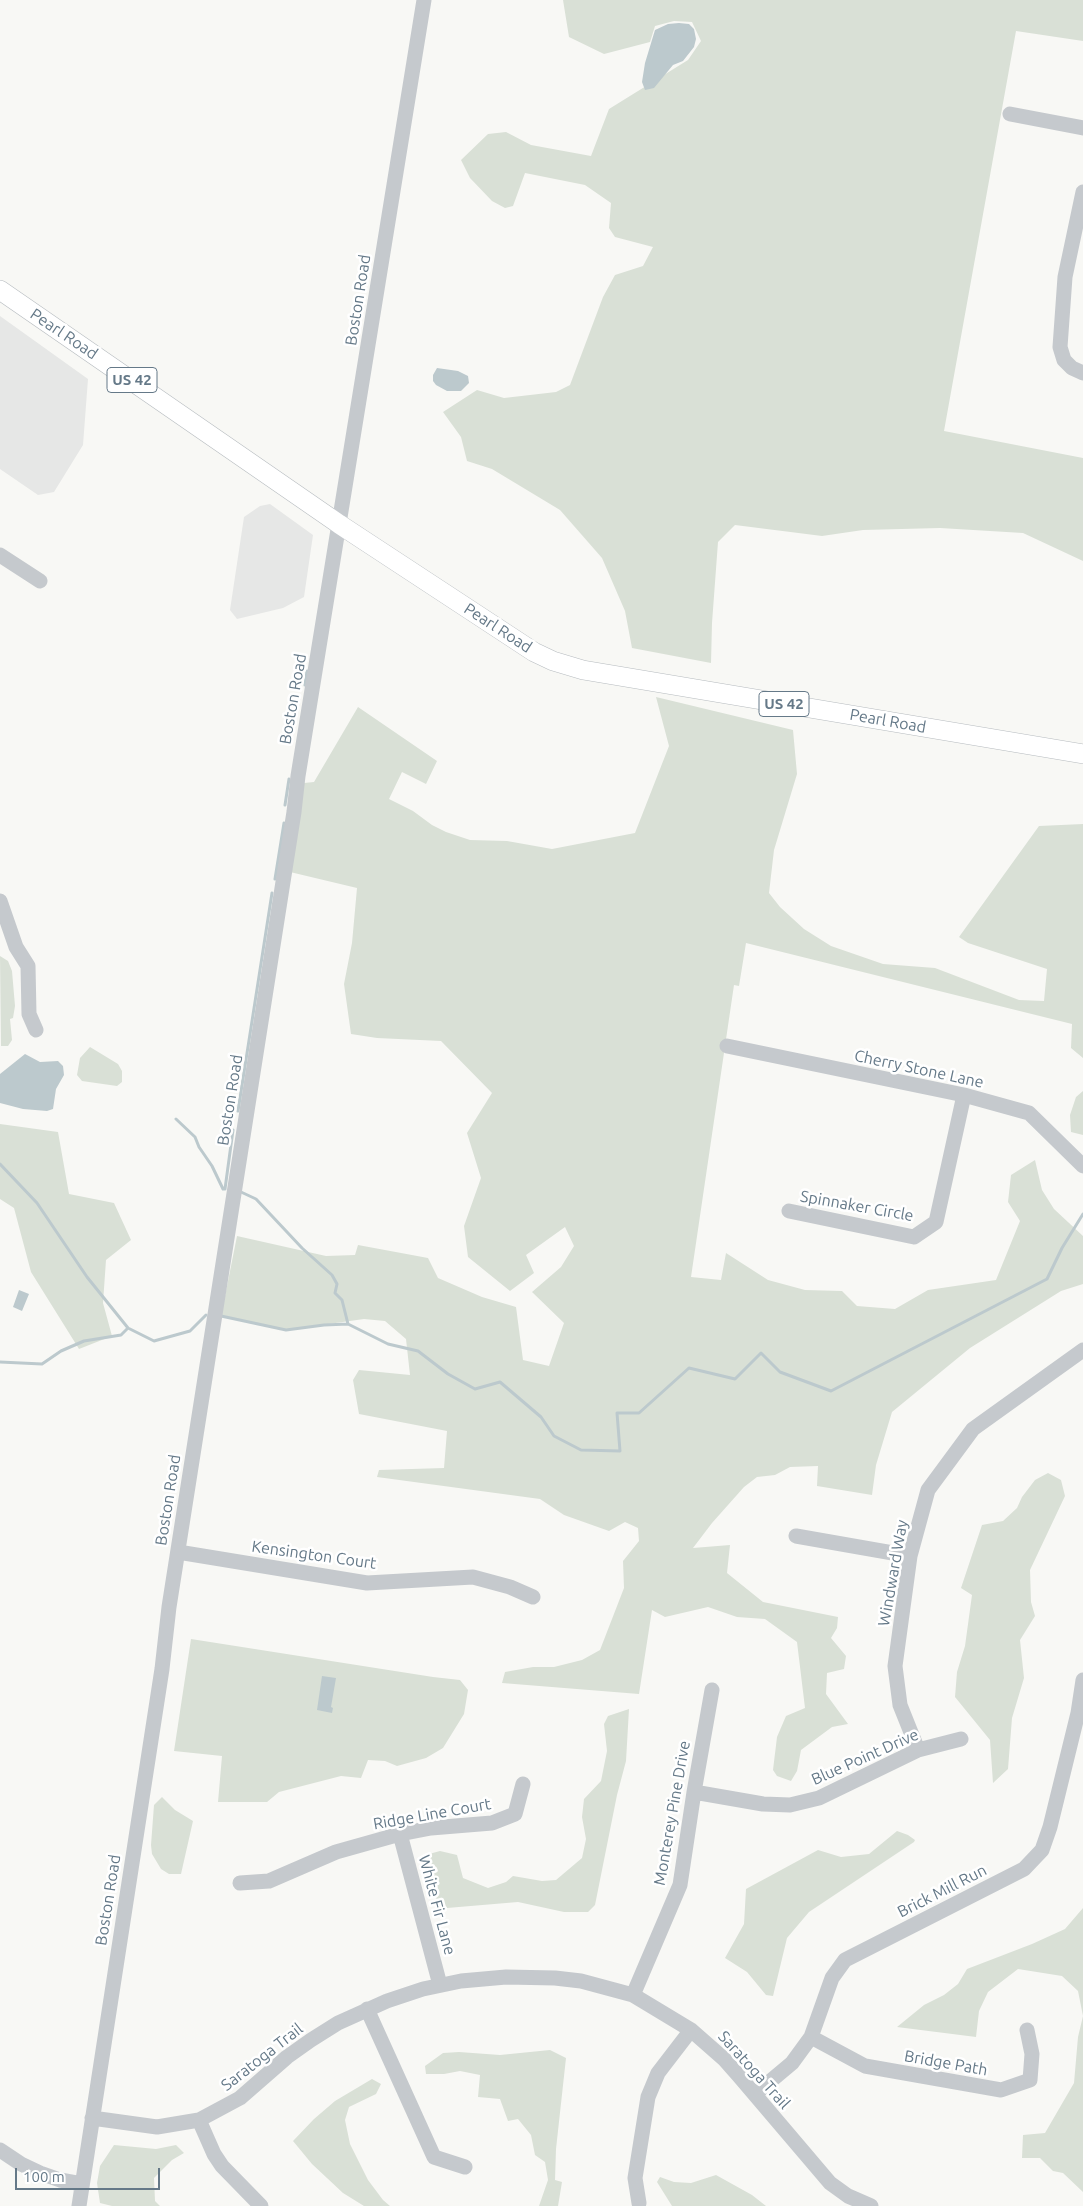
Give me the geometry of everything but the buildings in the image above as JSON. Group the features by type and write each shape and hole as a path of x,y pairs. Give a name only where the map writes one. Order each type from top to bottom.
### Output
{"main road":[{"name":"Pearl Road","path":"0,290 339,524 534,652 553,661 583,670 1083,754"}],"street":[{"name":"Boston Road","path":"79,2206 298,776 424,0"},
{"path":"1010,114 1083,128"},
{"path":"1083,192 1065,278 1060,339 1064,360 1072,368 1083,373"},
{"path":"0,555 40,581"},
{"path":"0,901 16,947 28,966 29,1014 36,1030"},
{"name":"Cherry Stone Lane","path":"726,1046 964,1095 1029,1113 1083,1166"},
{"name":"Spinnaker Circle","path":"789,1211 914,1237 936,1222 964,1095"},
{"name":"Windward Way","path":"918,1750 900,1704 895,1666 910,1556 928,1490 973,1429 1083,1350"},
{"path":"796,1536 910,1556"},
{"name":"Kensington Court","path":"178,1552 367,1583 473,1577 510,1587 533,1597"},
{"name":"Brick Mill Run","path":"755,2094 792,2063 811,2037 832,1978 845,1960 1024,1869 1042,1850 1050,1827 1080,1714 1083,1680"},
{"name":"Monterey Pine Drive","path":"633,1995 680,1885 712,1690"},
{"name":"Blue Point Drive","path":"694,1792 763,1804 790,1805 819,1798 918,1750 961,1739"},
{"name":"Ridge Line Court","path":"240,1883 269,1881 336,1852 400,1834 431,1828 492,1823 515,1814 523,1784"},
{"name":"White Fir Lane","path":"400,1834 440,1985"},
{"name":"Saratoga Trail","path":"92,2118 157,2127 199,2120 240,2098 287,2057 338,2023 367,2009 406,1994 440,1985 482,1978 530,1977 581,1981 633,1995 691,2030 724,2059 830,2183 848,2196 871,2206"},
{"path":"367,2009 434,2157 465,2166"},
{"path":"639,2203 635,2178 648,2097 658,2073 691,2030"},
{"name":"Bridge Path","path":"811,2037 865,2066 1001,2090 1030,2080 1032,2054 1027,2030"},
{"path":"199,2120 214,2154 222,2166 261,2206"},
{"path":"0,2150 21,2164 40,2173 82,2184"}],"shaded area":[{"path":"563,0 1083,0 1083,41 1016,31 944,431 1083,458 1083,561 1023,533 940,528 863,530 822,536 735,525 718,542 711,663 632,648 625,611 602,558 560,510 492,469 467,461 461,437 443,412 477,390 504,398 556,392 570,385 603,297 615,275 643,266 653,247 615,237 609,228 611,203 585,185 525,173 513,206 505,208 492,201 470,178 461,160 488,134 506,132 531,145 591,156 609,109 688,60 701,41 692,22 674,21 655,26 650,42 604,54 569,37"},
{"path":"668,24 689,24 694,29 696,39 694,47 683,61 673,65 654,88 645,90 642,82 645,63 655,30"},
{"path":"0,316 88,379 83,445 54,492 38,495 0,469"},
{"path":"437,368 458,371 468,376 469,383 461,391 447,391 436,385 433,381 433,375"},
{"path":"270,504 313,535 304,597 283,608 237,619 230,610 244,517 260,506"},
{"path":"656,697 793,730 797,774 774,850 769,893 780,907 804,929 831,946 883,964 935,968 1019,1000 1044,1001 1047,969 968,943 959,937 1039,826 1083,824 1083,1058 1071,1048 1072,1024 746,943 739,986 734,985 691,1277 721,1280 726,1253 768,1280 805,1290 842,1291 857,1306 895,1309 928,1290 996,1280 1020,1221 1008,1202 1011,1175 1035,1160 1042,1190 1054,1209 1083,1236 1083,1284 1061,1291 970,1348 892,1412 876,1465 872,1495 817,1486 818,1466 790,1467 775,1475 757,1477 744,1487 693,1548 730,1545 727,1573 763,1602 838,1617 837,1628 831,1638 846,1656 844,1669 827,1673 826,1694 848,1724 832,1727 801,1750 797,1771 791,1781 777,1776 773,1770 777,1737 786,1716 805,1708 797,1642 765,1619 737,1617 708,1607 665,1617 652,1610 639,1694 502,1683 505,1672 533,1667 554,1667 582,1660 600,1650 624,1588 623,1561 639,1541 638,1528 625,1522 609,1531 564,1515 540,1499 377,1477 379,1470 444,1468 447,1431 359,1414 353,1380 359,1370 410,1375 406,1339 385,1321 364,1319 286,1330 221,1316 237,1236 326,1256 355,1255 358,1245 428,1258 438,1278 482,1297 516,1307 523,1360 549,1366 564,1323 532,1292 561,1267 574,1246 565,1227 526,1255 534,1273 510,1291 468,1257 464,1226 481,1178 467,1133 492,1093 441,1041 377,1038 351,1034 344,984 352,943 357,888 290,872 304,783 314,782 358,707 437,761 426,784 402,772 389,799 413,811 432,825 446,832 470,840 507,841 552,849 635,833 669,746"},
{"path":"0,956 8,961 12,971 15,1006 13,1018 10,1019 12,1040 8,1046 1,1046"},
{"path":"90,1047 118,1064 122,1071 122,1082 117,1086 82,1081 77,1075 80,1058"},
{"path":"25,1054 40,1062 58,1061 63,1066 64,1075 56,1089 53,1109 47,1111 23,1109 0,1103 0,1074"},
{"path":"1083,1091 1083,1135 1071,1132 1070,1115 1076,1097"},
{"path":"0,1124 58,1132 69,1194 114,1203 131,1240 106,1260 103,1303 112,1336 79,1349 31,1272 14,1208 0,1199"},
{"path":"19,1290 29,1294 22,1311 13,1307"},
{"path":"1048,1473 1061,1480 1065,1496 1030,1570 1031,1602 1035,1616 1020,1640 1024,1678 1012,1718 1008,1769 993,1783 990,1740 955,1697 957,1672 965,1646 972,1595 961,1588 982,1525 1003,1521 1017,1508 1022,1497 1035,1480"},
{"path":"191,1639 460,1680 468,1690 464,1714 443,1748 426,1758 397,1766 385,1761 368,1760 361,1778 341,1776 279,1792 267,1802 218,1802 222,1756 174,1751"},
{"path":"322,1676 336,1678 331,1707 333,1708 332,1713 317,1710"},
{"path":"629,1709 626,1761 617,1795 595,1905 588,1912 564,1912 518,1902 447,1908 437,1902 429,1854 440,1851 457,1855 463,1878 488,1888 506,1882 513,1876 542,1881 556,1880 582,1858 586,1839 582,1817 584,1799 601,1781 607,1751 604,1724 608,1716"},
{"path":"162,1797 175,1810 193,1821 181,1874 169,1874 161,1869 152,1854 154,1805"},
{"path":"897,1831 908,1835 915,1840 914,1842 809,1912 787,1938 773,1996 766,1995 747,1972 725,1958 744,1924 746,1889 818,1850 841,1857 869,1854"},
{"path":"1083,1908 1083,2016 1078,1991 1062,1976 1018,1969 988,1992 979,2011 976,2037 897,2027 924,2005 944,1995 958,1984 967,1969 1065,1929"},
{"path":"1083,2016 1083,2192 1063,2173 1053,2171 1040,2158 1022,2158 1023,2135 1045,2133 1074,2083 1078,2037"},
{"path":"550,2050 566,2058 556,2149 555,2180 562,2182 558,2206 539,2206 548,2180 545,2162 535,2155 531,2135 518,2119 508,2121 500,2099 478,2097 480,2075 460,2071 444,2074 426,2074 425,2066 443,2053 459,2052 500,2055"},
{"path":"372,2079 381,2084 376,2094 349,2107 345,2120 350,2144 368,2180 390,2206 364,2206 343,2193 312,2164 293,2141 335,2101"},
{"path":"114,2145 156,2149 176,2145 184,2153 172,2160 154,2178 155,2201 160,2206 112,2206 100,2203 97,2183 100,2166"},
{"path":"716,2175 752,2195 766,2206 672,2206 657,2182 660,2177 674,2182 691,2183"}],"waterway":[{"path":"305,685 307,671"},
{"path":"285,805 289,779"},
{"path":"275,879 284,823"},
{"path":"238,1111 272,893"},
{"path":"176,1119 195,1137 223,1189 225,1189"},
{"path":"225,1189 233,1130"},
{"path":"0,1164 37,1203 87,1277 128,1328 154,1341 190,1331 206,1315"},
{"path":"241,1192 256,1199 302,1248 332,1275 337,1284 335,1293 342,1300 348,1324"},
{"path":"221,1316 286,1330 348,1324 388,1344 418,1351 448,1374 475,1389 500,1382 541,1417 554,1436 581,1450 620,1451 617,1413 639,1413 689,1368 735,1379 761,1353 780,1372 831,1391 1047,1279 1062,1248 1083,1214"},
{"path":"0,1362 42,1364 61,1351 84,1341 121,1335 128,1328"}]}
